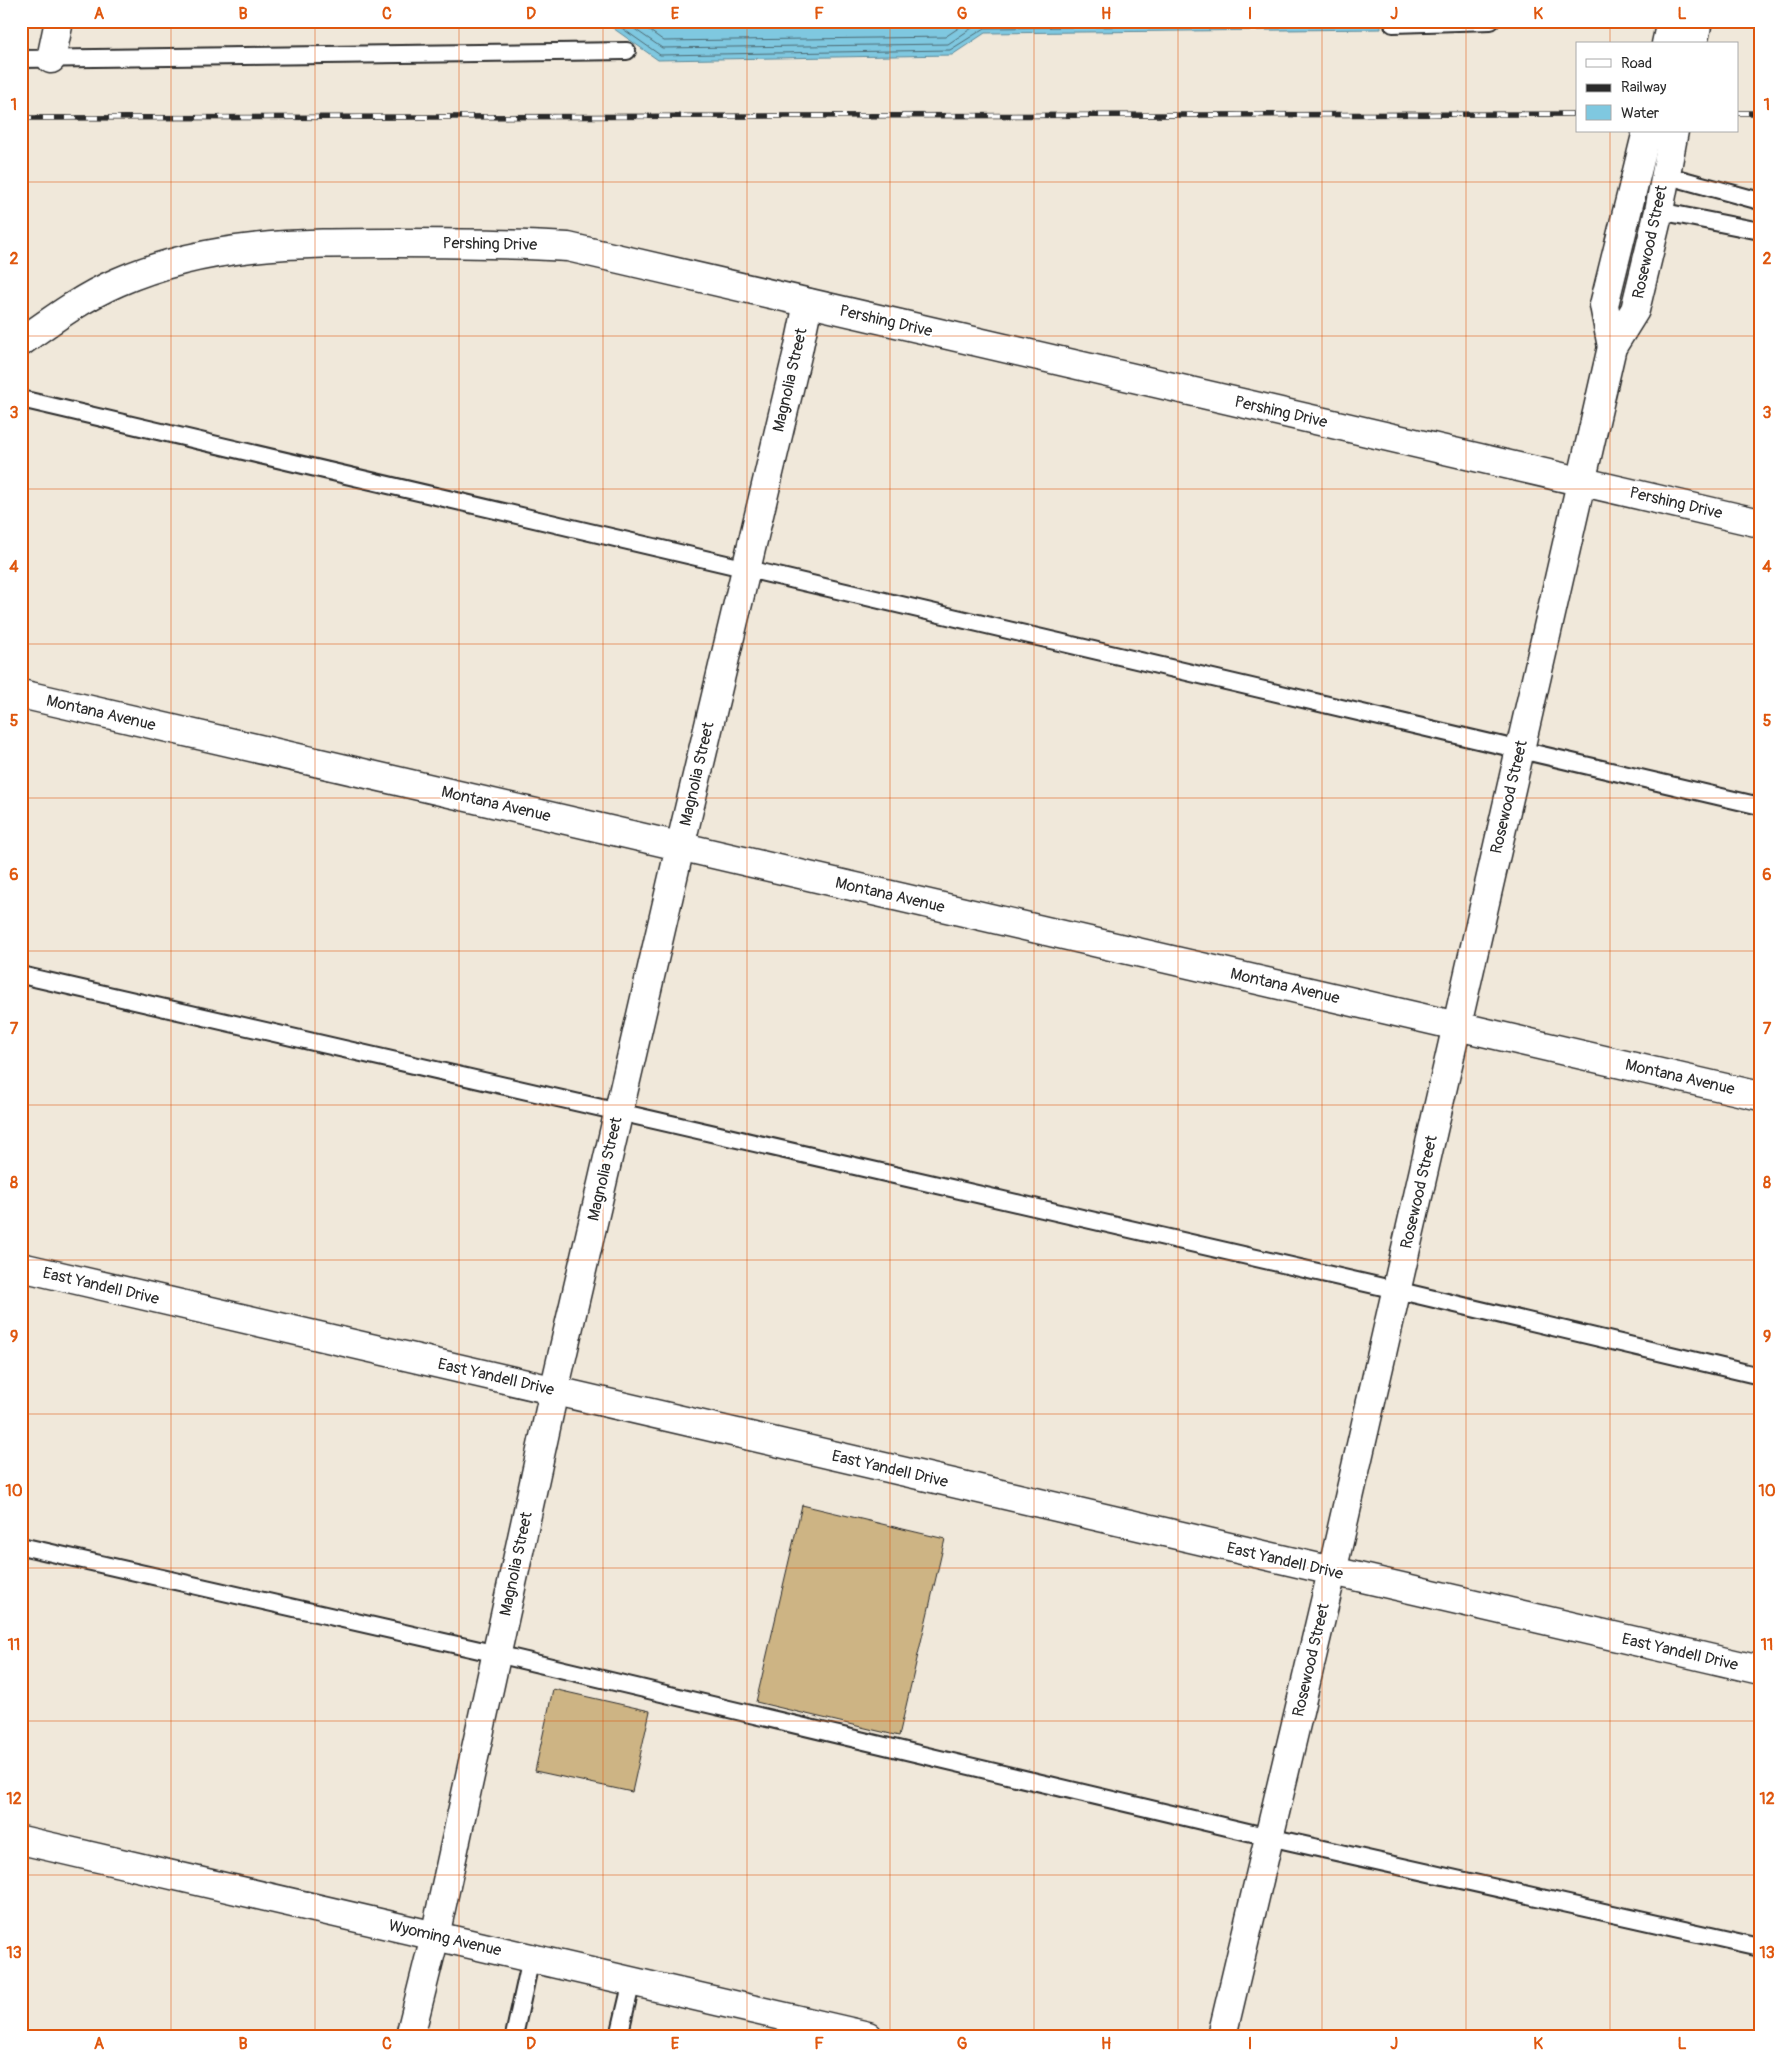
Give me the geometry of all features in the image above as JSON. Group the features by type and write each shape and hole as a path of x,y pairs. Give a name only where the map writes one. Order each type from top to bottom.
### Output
{"street":[{"path":"51,59 59,21"},
{"path":"1666,42 1671,21"},
{"path":"1693,42 1698,21"},
{"name":"Rosewood Street","path":"1612,347 1604,305 1647,132"},
{"name":"Rosewood Street","path":"1222,2036 1332,1572 1612,347 1636,310 1674,132"},
{"name":"Pershing Drive","path":"21,342 74,305 118,282 172,262 239,248 304,243 506,243 568,247 1760,523"},
{"name":"Magnolia Street","path":"410,2036 497,1654 554,1391 808,303"},
{"name":"Montana Avenue","path":"21,694 1760,1096"},
{"name":"East Yandell Drive","path":"21,1267 1760,1670"},
{"name":"Wyoming Avenue","path":"21,1840 868,2036"}],"lane":[{"path":"1392,21 1392,24 1491,21"},
{"path":"21,59 627,51"},
{"path":"1664,175 1760,200"},
{"path":"1658,211 1760,232"},
{"path":"21,399 1760,806"},
{"path":"21,975 1396,1290 1760,1376"},
{"path":"21,1546 497,1654 1269,1837 1760,1948"},
{"path":"514,2036 531,1958"},
{"path":"619,2036 632,1981"}],"water":[{"path":"610,21 1381,21 1381,29 985,33 952,55 658,60 610,26"}],"building":[{"path":"802,1505 945,1539 899,1736 756,1702"},
{"path":"553,1689 650,1711 632,1792 535,1771"}],"railway":[{"path":"1738,113 1760,113"},
{"path":"21,118 1576,114"}]}
